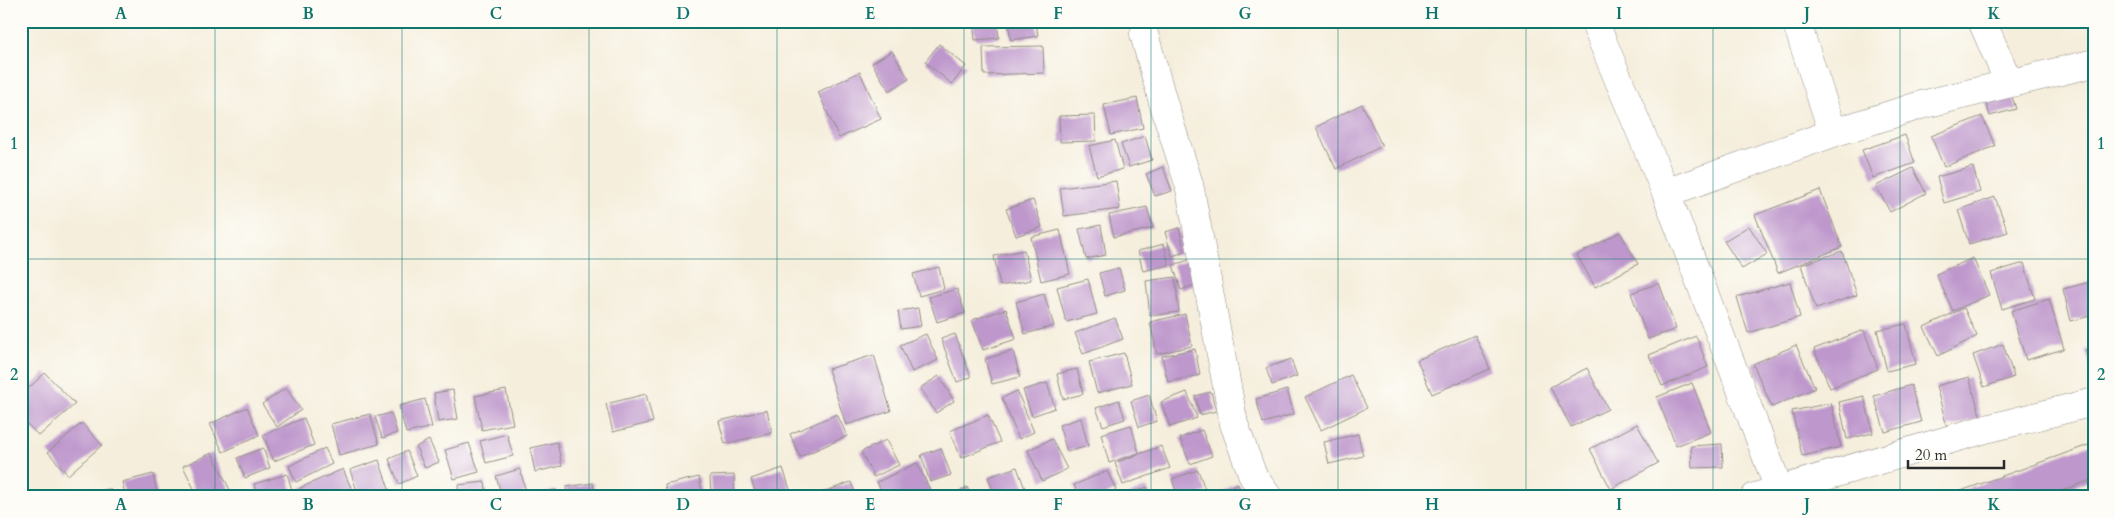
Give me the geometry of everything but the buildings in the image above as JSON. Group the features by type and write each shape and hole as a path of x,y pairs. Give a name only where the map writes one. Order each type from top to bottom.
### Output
{"street":[{"path":"1594,21 1666,193 1772,494 1982,430 2094,402"},
{"path":"1796,21 1833,133"},
{"path":"1982,21 2009,82"},
{"path":"1144,34 1189,184 1234,424 1253,476 1268,497"},
{"path":"1666,193 1833,133 1921,105 2009,82 2094,63"}]}
